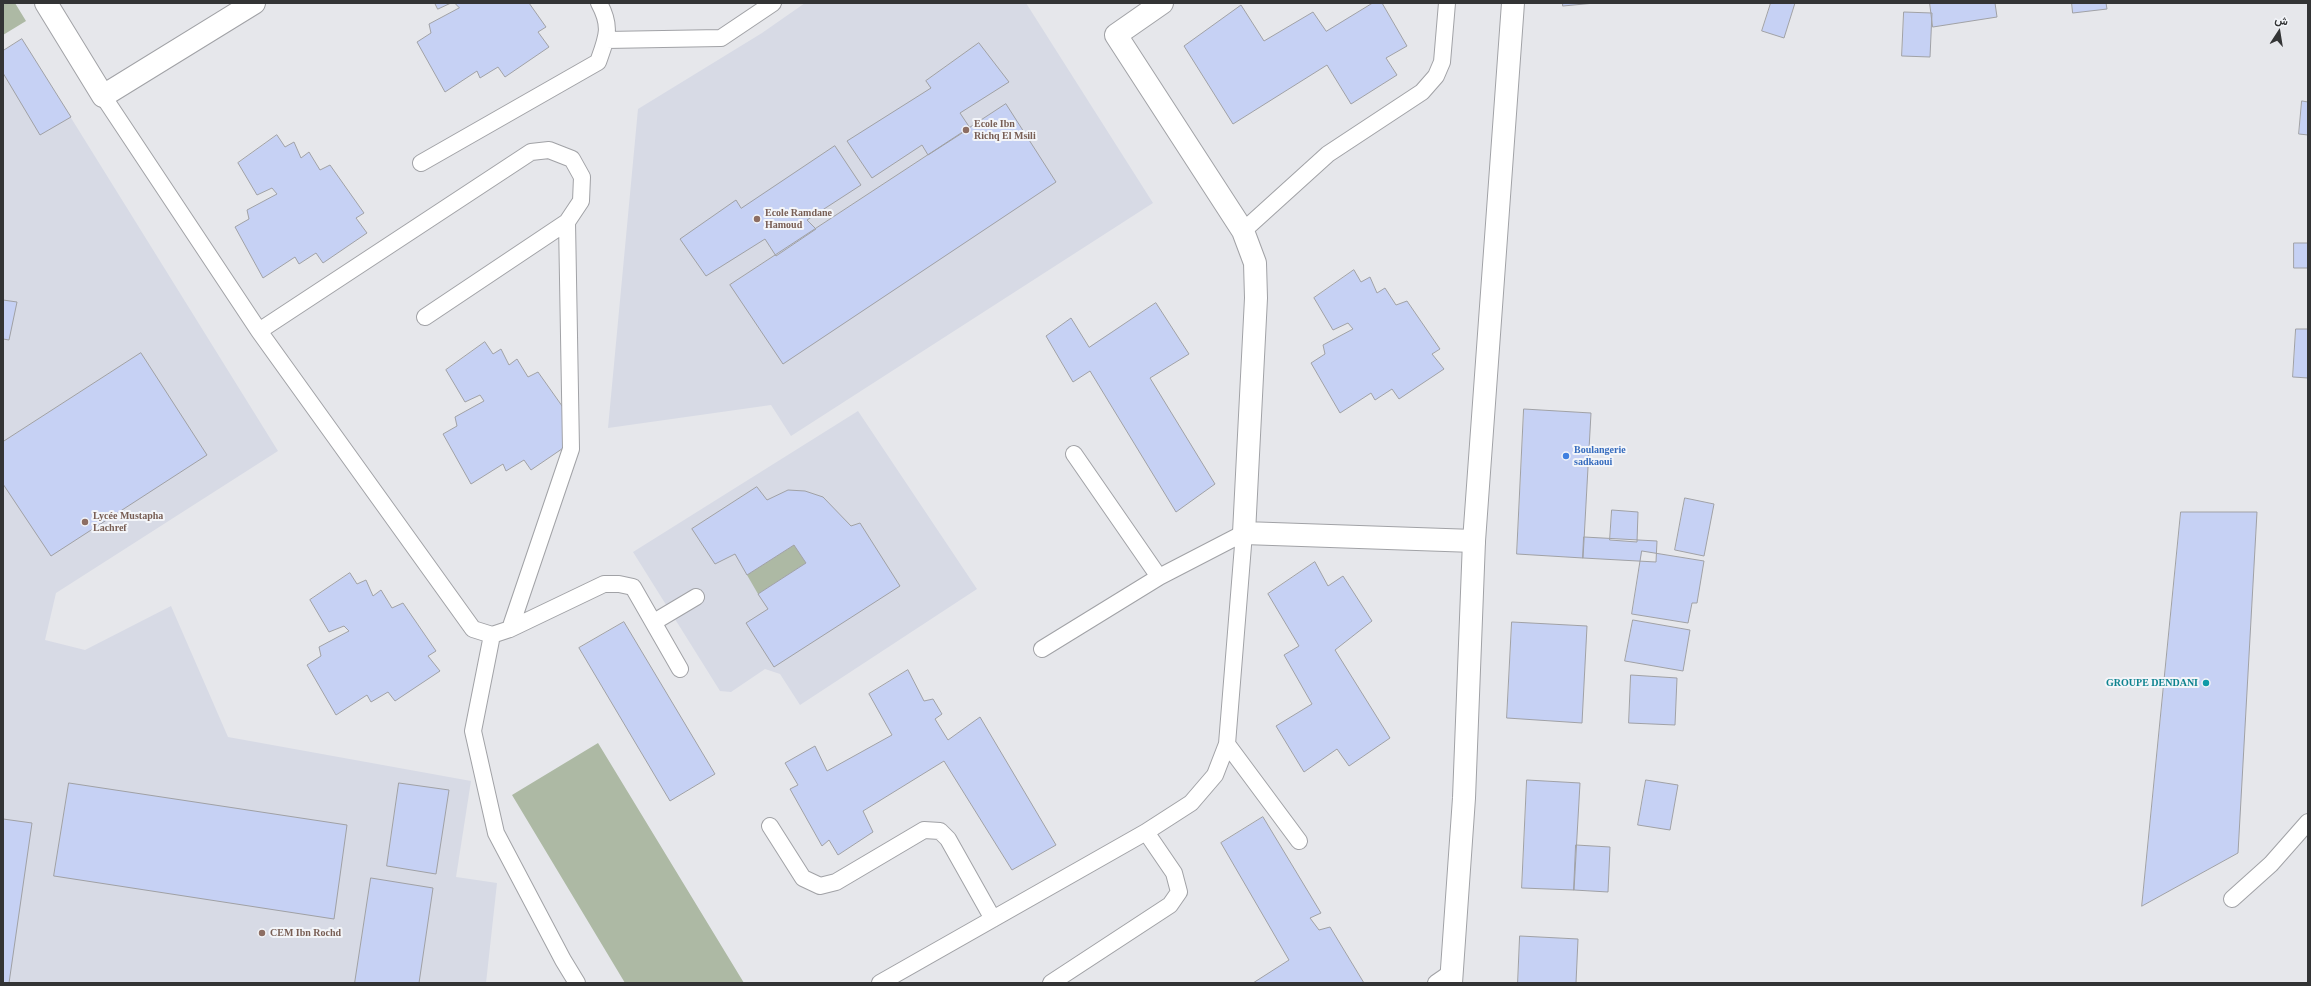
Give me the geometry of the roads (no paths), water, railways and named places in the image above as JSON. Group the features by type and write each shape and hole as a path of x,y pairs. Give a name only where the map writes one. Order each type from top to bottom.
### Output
{"street":[{"path":"46,3 104,96 254,3"},
{"path":"1162,3 1116,35 1243,231 1255,263 1256,298 1244,533 1474,541"},
{"path":"1446,979 1464,798 1474,541 1513,3"}],"lane":[{"path":"421,163 598,62 606,40 607,18 599,3"},
{"path":"606,40 721,38 773,3"},
{"path":"1243,231 1328,154 1422,92 1436,76 1442,62 1447,3"},
{"path":"104,96 259,331 472,629 492,635 510,629 604,584 619,584 634,587 680,669"},
{"path":"259,331 531,152 549,150 572,159 582,177 581,201 567,222 426,317"},
{"path":"510,629 571,449 567,222"},
{"path":"1074,454 1159,577"},
{"path":"1042,649 1159,577 1244,533"},
{"path":"880,983 1146,832 1191,803 1215,775 1227,744 1244,533"},
{"path":"654,622 696,597"},
{"path":"492,635 473,731 496,833 577,983"},
{"path":"1227,744 1299,841"},
{"path":"2232,899 2271,864 2308,822"},
{"path":"770,826 803,878 820,886 836,882 924,830 940,831 948,839 993,919"},
{"path":"1051,983 1170,905 1179,892 1174,873 1146,832"}],"place":[{"name":"Ecole Ibn Richq El Msili","path":"966,130"},
{"name":"Ecole Ramdane Hamoud","path":"757,219"},
{"name":"Boulangerie sadkaoui","path":"1566,456"},
{"name":"Lycée Mustapha Lachref","path":"85,522"},
{"name":"GROUPE DENDANI","path":"2206,683"},
{"name":"CEM Ibn Rochd","path":"262,933"}]}
